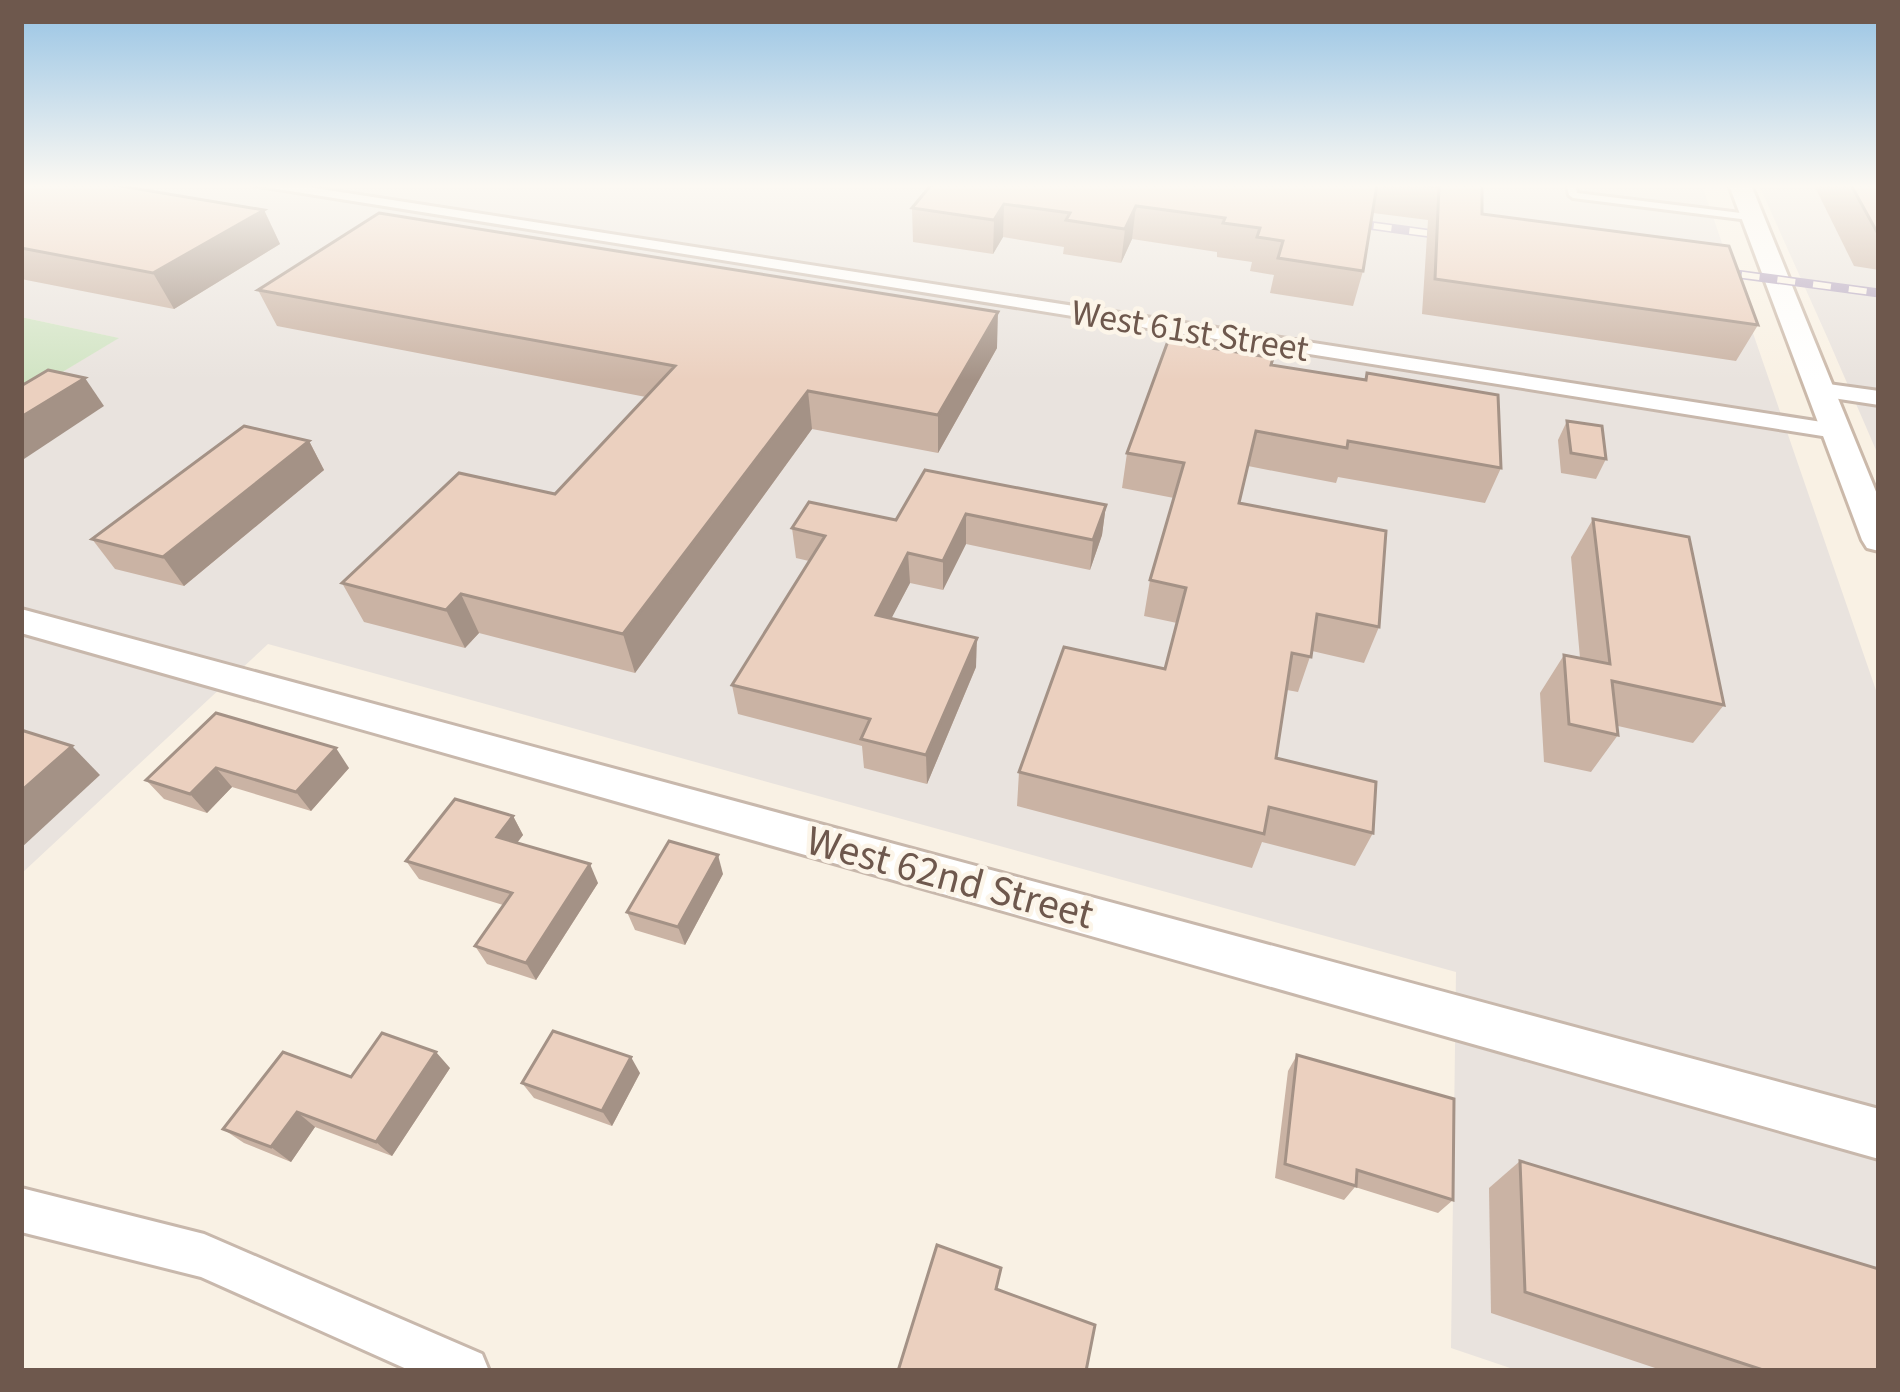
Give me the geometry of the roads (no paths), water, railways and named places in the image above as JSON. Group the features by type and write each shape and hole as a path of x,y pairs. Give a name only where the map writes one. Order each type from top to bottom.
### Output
{"main road":[{"path":"1763,250 1879,540"}],"street":[{"name":"West 61st Street","path":"677,250 1835,431"},
{"path":"1821,390 1879,398"},
{"name":"West 62nd Street","path":"21,621 1879,1134"},
{"path":"21,1210 204,1256 465,1371"}],"railway":[{"path":"1706,270 1879,293"}]}
